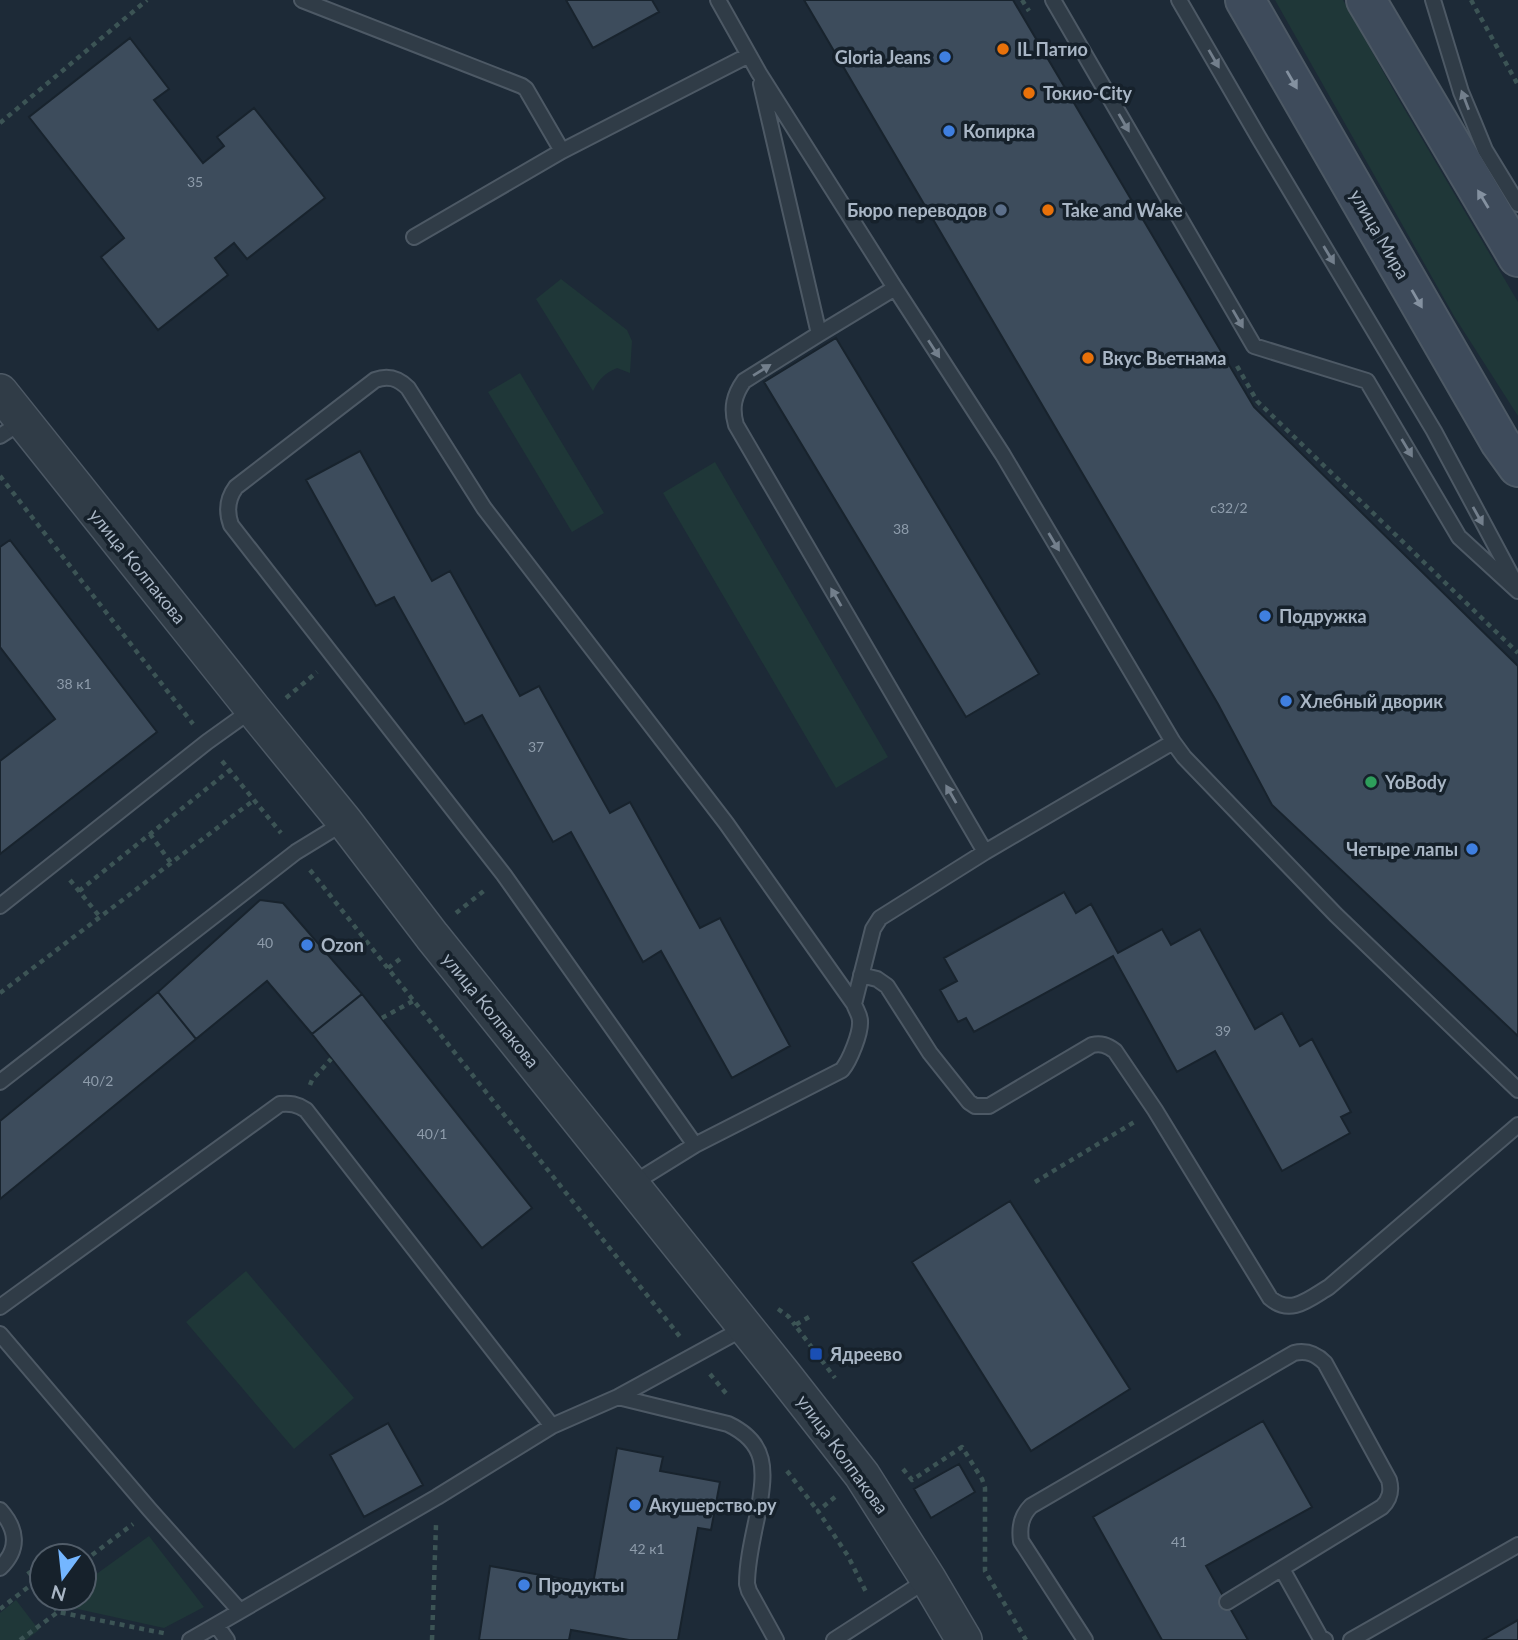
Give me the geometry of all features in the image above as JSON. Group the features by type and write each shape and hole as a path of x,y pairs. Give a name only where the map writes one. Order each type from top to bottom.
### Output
{"main road":[{"name":"улица Мира","path":"1245,0 1500,442 1518,467"},
{"path":"1366,0 1518,257"}],"street":[{"name":"улица Колпакова","path":"0,392 11,429 267,706 345,822 432,936 862,1475 964,1640"}],"lane":[{"path":"302,0 522,86 529,93 562,151"},
{"path":"719,0 759,73 1003,455 1173,742 1184,757 1336,915 1518,1090"},
{"path":"1053,0 1254,346 1367,381 1459,537 1518,590"},
{"path":"1180,0 1434,431 1518,590"},
{"path":"1433,0 1461,92 1485,150 1518,204"},
{"path":"414,237 562,151 749,55"},
{"path":"759,73 819,334"},
{"path":"895,288 744,381 733,402 733,415 736,425 985,852"},
{"path":"631,1185 695,1145 834,1076 846,1065 859,1032 859,1016 726,823 484,508 408,388 401,381 383,377 375,380 236,487 228,505 230,525 504,874 695,1145"},
{"path":"0,906 207,742 267,706"},
{"path":"853,1004 873,929 880,918 985,852 1173,742"},
{"path":"0,1082 296,852 345,822"},
{"path":"861,975 877,979 887,986 930,1053 975,1106 989,1105 1092,1045 1101,1043 1115,1051 1155,1110 1270,1298 1284,1307 1305,1302 1329,1287 1518,1125"},
{"path":"0,1307 279,1104 300,1105 552,1426"},
{"path":"192,1639 437,1497 552,1426 618,1396 746,1327"},
{"path":"0,1334 240,1611"},
{"path":"1085,1640 1021,1541 1020,1522 1025,1512 1031,1506 1294,1353 1302,1351 1318,1356 1325,1363 1389,1480 1390,1494 1382,1507 1227,1602"},
{"path":"618,1396 728,1424 739,1430 756,1447 761,1458 763,1481 747,1584 776,1640"},
{"path":"0,1510 12,1525 14,1541 10,1557 0,1568"},
{"path":"1351,1640 1518,1545"},
{"path":"1282,1569 1320,1637 1325,1640"},
{"path":"835,1640 928,1579"},
{"path":"217,1626 227,1640"}],"path":[{"path":"0,123 147,0"},
{"path":"1471,0 1518,85"},
{"path":"267,706 308,681"},
{"path":"79,891 230,771"},
{"path":"0,993 254,800"},
{"path":"150,834 171,863"},
{"path":"55,862 100,917"},
{"path":"388,968 734,1404"},
{"path":"382,1018 413,1001"},
{"path":"300,1105 312,1080 331,1059"},
{"path":"1035,1182 1155,1110"},
{"path":"897,1461 912,1480 962,1447 985,1488 985,1572 1026,1640"},
{"path":"782,1462 818,1511"},
{"path":"432,1640 437,1497"},
{"path":"98,1550 150,1510"},
{"path":"0,1609 28,1587"},
{"path":"20,1640 58,1612 192,1639"}],"green space":[{"path":"1275,0 1343,0 1518,302 1518,416 1454,316"},
{"path":"561,279 627,330 632,341 630,373 617,368 603,377 593,391 536,299"},
{"path":"520,373 604,513 572,532 488,392"},
{"path":"715,462 888,757 836,788 663,493"},
{"path":"246,1271 354,1398 294,1449 186,1322"},
{"path":"149,1536 204,1607 164,1628 91,1612 98,1612 98,1573"},
{"path":"16,1600 39,1630 26,1640 0,1640 0,1613"}],"building":[{"path":"566,0 652,0 659,12 593,48"},
{"path":"804,0 1013,0 1254,407 1518,666 1518,1036 1272,805 1218,704"},
{"path":"130,38 169,89 154,100 203,163 224,146 217,137 254,108 325,198 247,259 234,243 215,258 228,275 158,330 101,257 124,238 29,117"},
{"path":"836,338 1039,674 966,717 764,382"},
{"path":"360,451 432,581 450,571 520,696 539,686 610,813 630,802 700,928 720,918 790,1046 732,1078 661,951 643,962 571,832 553,842 482,715 465,724 394,597 376,606 306,480"},
{"path":"10,540 157,732 0,854 0,761 55,719 0,647 0,547"},
{"path":"1064,892 1076,913 1091,904 1118,953 1162,929 1171,945 1200,929 1255,1029 1282,1013 1300,1046 1312,1039 1351,1112 1341,1117 1350,1133 1282,1171 1215,1051 1177,1072 1113,956 974,1032 966,1018 958,1022 940,990 957,981 944,958"},
{"path":"260,900 283,903 362,994 312,1034 267,981 196,1039 158,992"},
{"path":"158,992 196,1039 0,1199 0,1121"},
{"path":"362,994 532,1208 482,1248 312,1034"},
{"path":"1010,1201 1130,1389 1031,1451 912,1262"},
{"path":"1263,1421 1312,1507 1206,1566 1248,1640 1162,1640 1093,1517"},
{"path":"388,1423 423,1485 364,1517 330,1455"},
{"path":"617,1448 663,1457 660,1471 720,1482 711,1530 698,1528 678,1640 629,1640 571,1630 569,1640 479,1640 490,1566 593,1584"},
{"path":"959,1464 975,1492 931,1518 914,1489"},
{"path":"1518,1620 1518,1640 1483,1640"}],"place":[{"name":"IL Патио","path":"1003,49"},
{"name":"Gloria Jeans","path":"945,57"},
{"name":"Токио-City","path":"1029,93"},
{"name":"Копирка","path":"949,131"},
{"name":"Бюро переводов","path":"1001,210"},
{"name":"Take and Wake","path":"1048,210"},
{"name":"Вкус Вьетнама","path":"1088,358"},
{"name":"Подружка","path":"1265,616"},
{"name":"Хлебный дворик","path":"1286,701"},
{"name":"YoBody","path":"1371,782"},
{"name":"Четыре лапы","path":"1472,849"},
{"name":"Ozon","path":"307,945"},
{"name":"Ядреево","path":"816,1354"},
{"name":"Акушерство.ру","path":"635,1505"},
{"name":"Продукты","path":"524,1585"}]}
